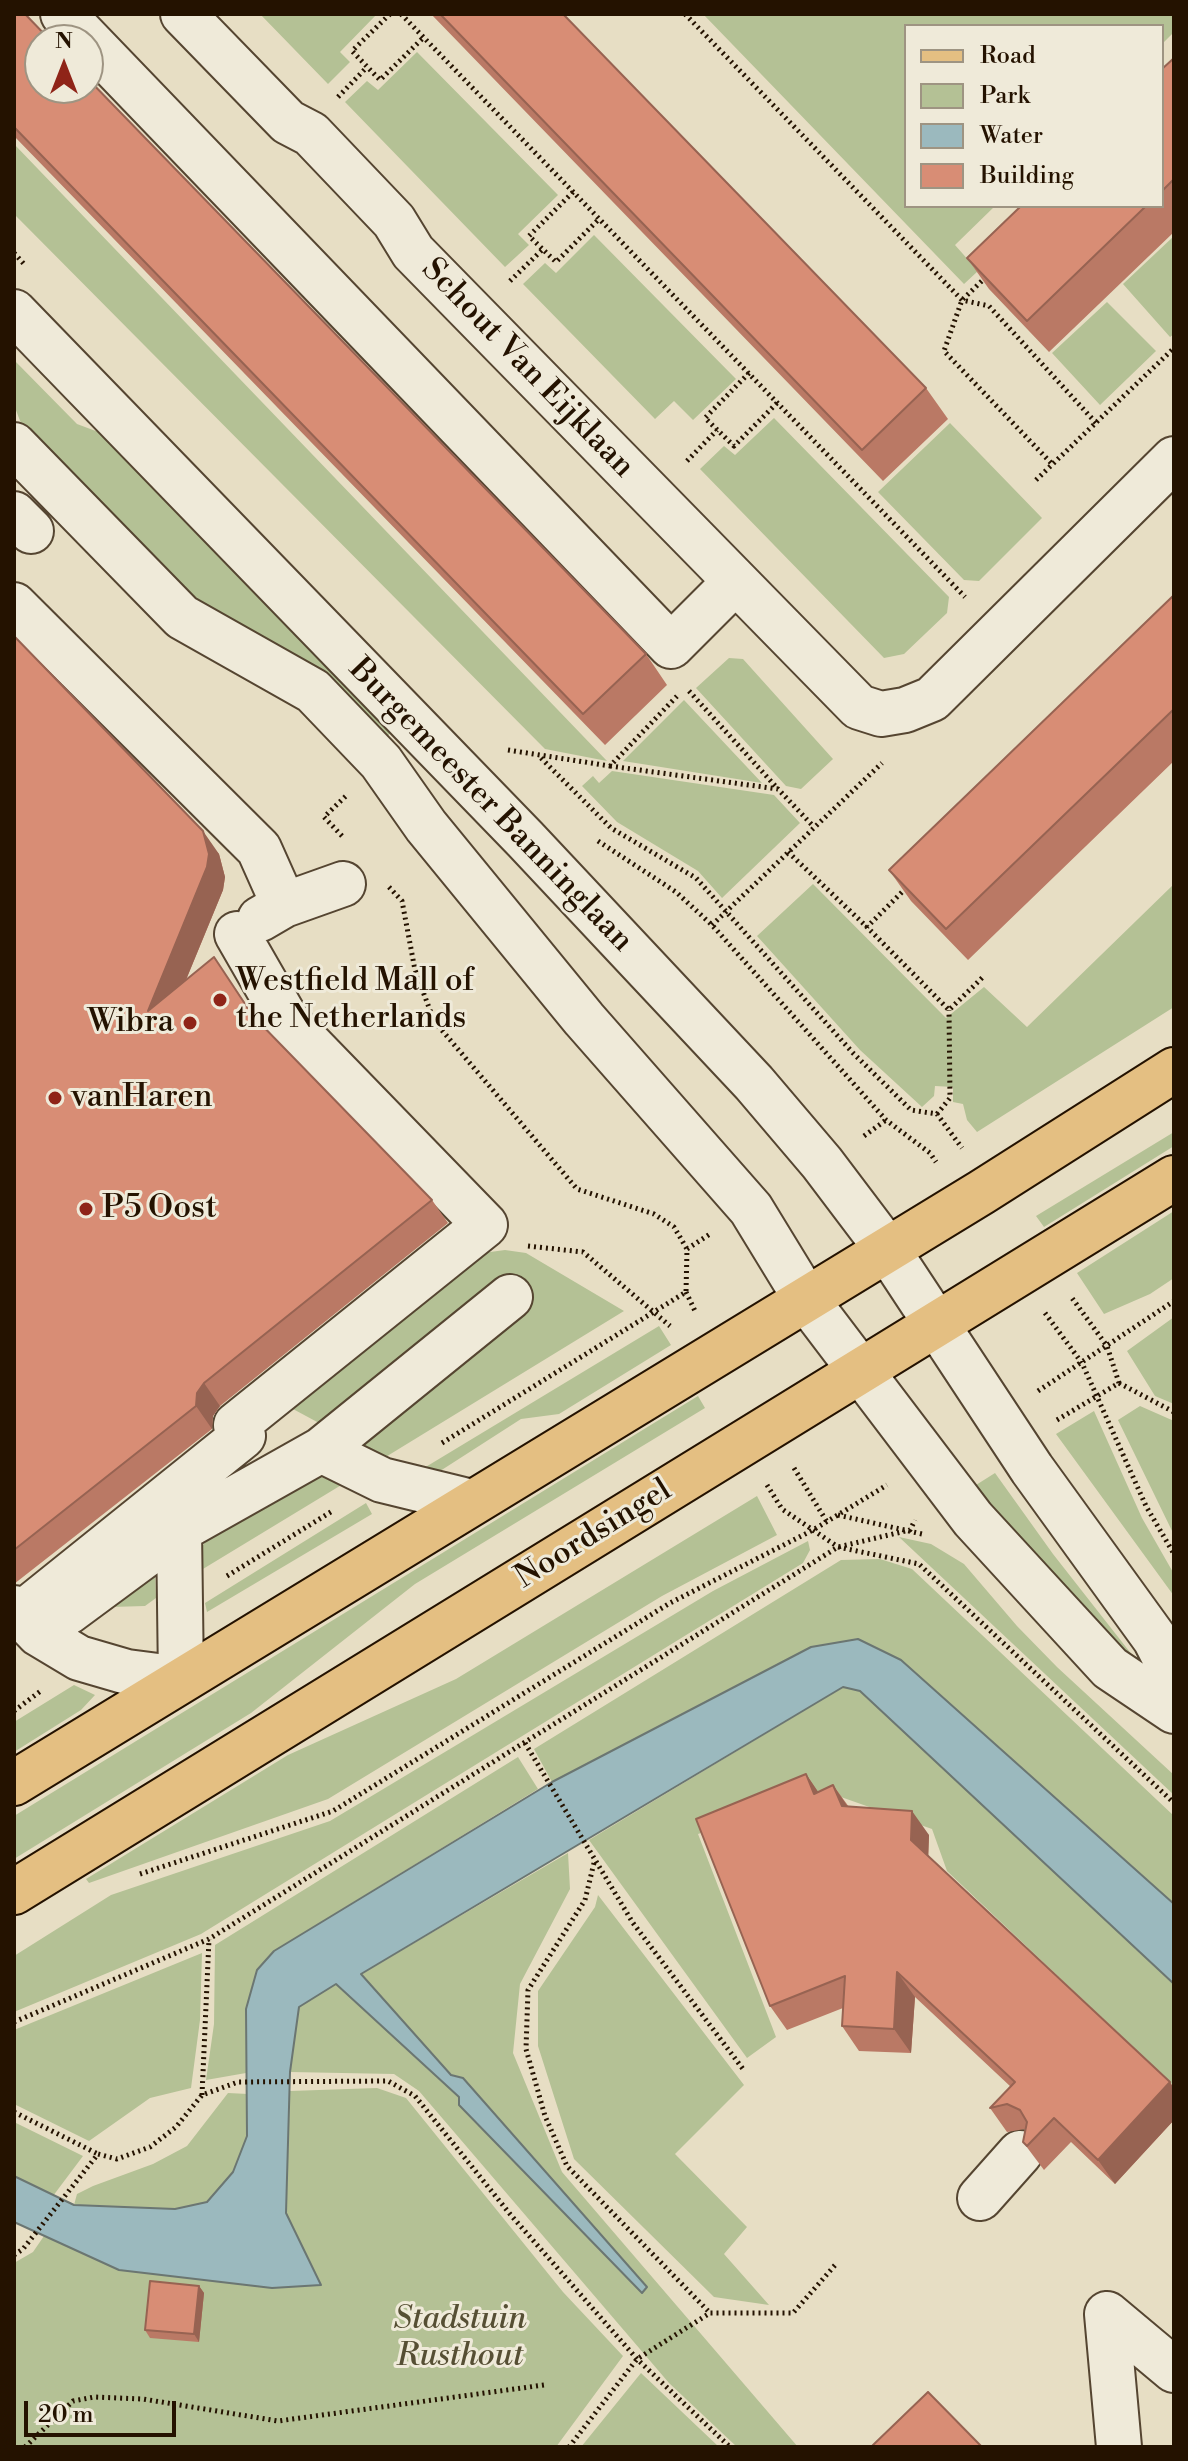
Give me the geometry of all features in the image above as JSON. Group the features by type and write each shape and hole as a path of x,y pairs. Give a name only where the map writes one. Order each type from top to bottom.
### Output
{"main road":[{"path":"14,1783 1174,1070"},
{"name":"Noordsingel","path":"14,1892 1174,1178"}],"street":[{"path":"63,14 671,646 734,583"},
{"name":"Schout Van Eijklaan","path":"183,14 288,122 311,134 394,221 413,252 734,583 859,707 881,714"},
{"name":"Burgemeester Banninglaan","path":"14,312 525,839 754,1083 822,1163 887,1249 1023,1457 1155,1639 1174,1676"},
{"name":"Burgemeester Banninglaan","path":"14,445 182,617 313,691 381,762 426,826 584,1019 751,1209 806,1299 973,1519 1110,1668 1174,1711"},
{"path":"881,714 905,710 932,699 1174,459"},
{"path":"14,605 259,849 284,905"},
{"path":"22,1619 243,1436 236,1425 485,1225 287,1021 227,940 284,905 364,884"},
{"path":"22,1619 321,1450 510,1297"},
{"path":"321,1450 382,1480 472,1502"},
{"path":"22,1619 79,1658 127,1672 181,1679 179,1530"},
{"path":"980,2198 1020,2153"},
{"path":"1119,2447 1107,2314 1174,2370"}],"path":[{"path":"390,14 352,51 380,80 424,37"},
{"path":"401,14 999,632"},
{"path":"685,14 962,300 989,306 1097,424"},
{"path":"335,100 367,67"},
{"path":"573,192 529,236 556,262 598,220"},
{"path":"510,281 543,249"},
{"path":"987,277 962,300 944,351 1053,465"},
{"path":"1036,480 1174,348"},
{"path":"749,373 705,418 734,446 777,403"},
{"path":"686,462 717,430"},
{"path":"610,766 685,688 814,827"},
{"path":"712,925 890,751 895,742 881,714"},
{"path":"505,750 541,758 778,789"},
{"path":"324,817 345,839"},
{"path":"788,852 949,1010 950,1098 937,1114"},
{"path":"867,927 911,883"},
{"path":"181,1603 686,1292 687,1249 674,1227 654,1214 577,1189 434,1021 415,970 402,901 364,884"},
{"path":"949,1010 984,976"},
{"path":"822,1163 886,1120 930,1153 962,1202"},
{"path":"687,1249 751,1209"},
{"path":"1015,1275 1082,1363 1146,1506 1174,1554"},
{"path":"1082,1363 1174,1301"},
{"path":"1119,1383 1174,1412"},
{"path":"130,1877 333,1811 670,1603 827,1522"},
{"path":"838,1547 919,1564 1174,1803"},
{"path":"14,1711 79,1658"},
{"path":"525,1743 594,1863 633,1923 743,2069"},
{"path":"594,1863 585,1900 528,1990 526,2049 545,2116 567,2166 710,2313"},
{"path":"202,2095 209,1939"},
{"path":"14,2112 98,2154 117,2159 150,2147 176,2127 202,2095 238,2082 388,2081 415,2096 510,2214 637,2359 730,2447"},
{"path":"14,2255 23,2249 98,2154"},
{"path":"569,2447 637,2359 710,2313 793,2313 836,2264"},
{"path":"25,2447 73,2401 94,2397 143,2399 278,2421 544,2385"}],"green space":[{"path":"260,14 377,14 340,52 350,62 328,84"},
{"path":"703,14 1174,14 1174,32 1164,42 1164,24 904,24 904,208 993,208 955,245 978,271 964,284"},
{"path":"417,52 558,195 518,234 529,245 505,267 345,102 367,81 378,90"},
{"path":"14,144 607,761 545,749 14,214"},
{"path":"594,235 736,379 693,420 674,401 655,419 523,284 545,263 556,273"},
{"path":"1174,236 1174,334 1170,337 1123,284"},
{"path":"1107,302 1156,351 1100,405 1052,353"},
{"path":"14,360 77,424 117,439 396,726 387,737 182,594 27,439 14,405"},
{"path":"774,418 949,597 947,613 904,654 884,658 700,469 724,446 735,455"},
{"path":"950,423 1042,518 979,581 964,580 878,492"},
{"path":"729,658 743,659 833,759 801,789 786,786 696,688"},
{"path":"684,700 762,783 623,761"},
{"path":"612,771 774,795 800,823 722,898 698,871 617,822 582,786 593,776 599,783"},
{"path":"813,884 946,1018 984,987 1027,1027 1174,884 1174,1007 977,1132 967,1120 963,1104 953,1102 953,1087 935,1086 934,1096 922,1107 860,1050 757,936"},
{"path":"1174,1132 1174,1146 1044,1227 1036,1216"},
{"path":"1174,1211 1174,1278 1150,1294 1104,1314 1077,1273"},
{"path":"505,1250 526,1253 624,1311 384,1458 293,1409 483,1253"},
{"path":"1174,1317 1174,1404 1155,1396 1127,1351"},
{"path":"659,1326 671,1345 559,1414 521,1419 437,1473 424,1468"},
{"path":"698,1396 705,1408 415,1584 251,1713 14,1859 14,1816"},
{"path":"1140,1406 1174,1421 1174,1535 1118,1420"},
{"path":"1094,1411 1142,1518 1174,1574 1174,1596 1056,1434"},
{"path":"322,1465 343,1484 198,1572 198,1552 217,1526"},
{"path":"995,1473 1053,1554 1158,1688 1023,1551 976,1485"},
{"path":"757,1496 777,1535 662,1596 328,1799 89,1883 86,1879 288,1755 456,1679"},
{"path":"366,1503 372,1514 207,1612 205,1603"},
{"path":"899,1537 931,1544 964,1564 1057,1667 1174,1775 1174,1795"},
{"path":"808,1541 810,1550 803,1563 201,1934 14,2012 14,1956 111,1895 330,1821 713,1591"},
{"path":"880,1559 912,1569 1174,1816 1174,1904 901,1660 858,1639 811,1647 552,1782 534,1749 841,1560"},
{"path":"155,1575 156,1598 145,1606 111,1607 87,1622 78,1635 66,1631"},
{"path":"74,1685 95,1695 81,1710 14,1752 14,1722"},
{"path":"843,1687 860,1691 1174,1984 1174,2086 947,1871 932,1829 821,1790 698,1834 776,2037 747,2058 589,1840"},
{"path":"518,1757 538,1789 274,1951 257,1970 246,2009 246,2073 206,2080 214,2024 215,1945"},
{"path":"568,1853 570,1889 520,1984 513,2053 562,2172 798,2447 737,2447 669,2383 419,2091 394,2074 290,2072 299,2007 336,1984 459,2097 459,2105 642,2293 646,2286 463,2078 451,2075 361,1974"},
{"path":"598,1895 744,2085 675,2154 747,2227 724,2254 769,2305 714,2297 574,2159 538,2046 538,1991 595,1907"},
{"path":"202,1953 200,2020 191,2088 150,2098 89,2141 14,2104 14,2030"},
{"name":"Stadstuin Rusthout","path":"377,2088 406,2098 563,2292 623,2356 556,2447 14,2447 14,2263 33,2252 44,2236 119,2270 272,2288 321,2285 286,2213 290,2091"},
{"path":"228,2093 248,2094 247,2136 233,2172 207,2202 175,2209 74,2205 77,2194 153,2164 187,2146"},
{"path":"14,2122 83,2156 53,2196 14,2176"},
{"path":"641,2373 719,2447 581,2447"}],"water":[{"path":"858,1639 901,1660 1174,1904 1174,1984 860,1691 843,1687 361,1974 451,2075 463,2078 647,2287 642,2293 459,2105 459,2097 336,1984 299,2007 290,2072 286,2213 321,2285 272,2288 119,2270 14,2222 14,2176 74,2205 175,2209 207,2202 233,2172 247,2136 246,2009 257,1970 274,1951 552,1782 811,1647"}],"building":[{"path":"14,14 25,14 35,24 24,24 24,104 104,104 104,95 646,654 583,714 14,127"},
{"path":"440,14 563,14 926,388 862,450"},
{"path":"1174,58 1174,179 1164,189 1164,67"},
{"path":"1019,208 1144,208 1027,321 967,258"},
{"path":"1174,595 1174,709 946,929 889,870"},
{"path":"14,636 203,831 209,854 207,867 148,1011 214,957 253,1016 432,1200 204,1383 197,1393 196,1406 14,1550"},
{"path":"806,1774 814,1794 833,1785 842,1806 912,1811 911,1840 1170,2082 1098,2160 1054,2118 1027,2146 1023,2142 1027,2122 1020,2110 1007,2104 990,2108 1015,2082 897,1972 894,2029 842,2026 845,1976 770,2006 696,1819"},
{"path":"150,2281 199,2286 194,2334 145,2330"},
{"path":"928,2392 982,2447 872,2446"}],"place":[{"name":"Westfield Mall of the Netherlands","path":"220,1000"},
{"name":"Wibra","path":"190,1023"},
{"name":"vanHaren","path":"55,1098"},
{"name":"P5 Oost","path":"86,1209"}]}
